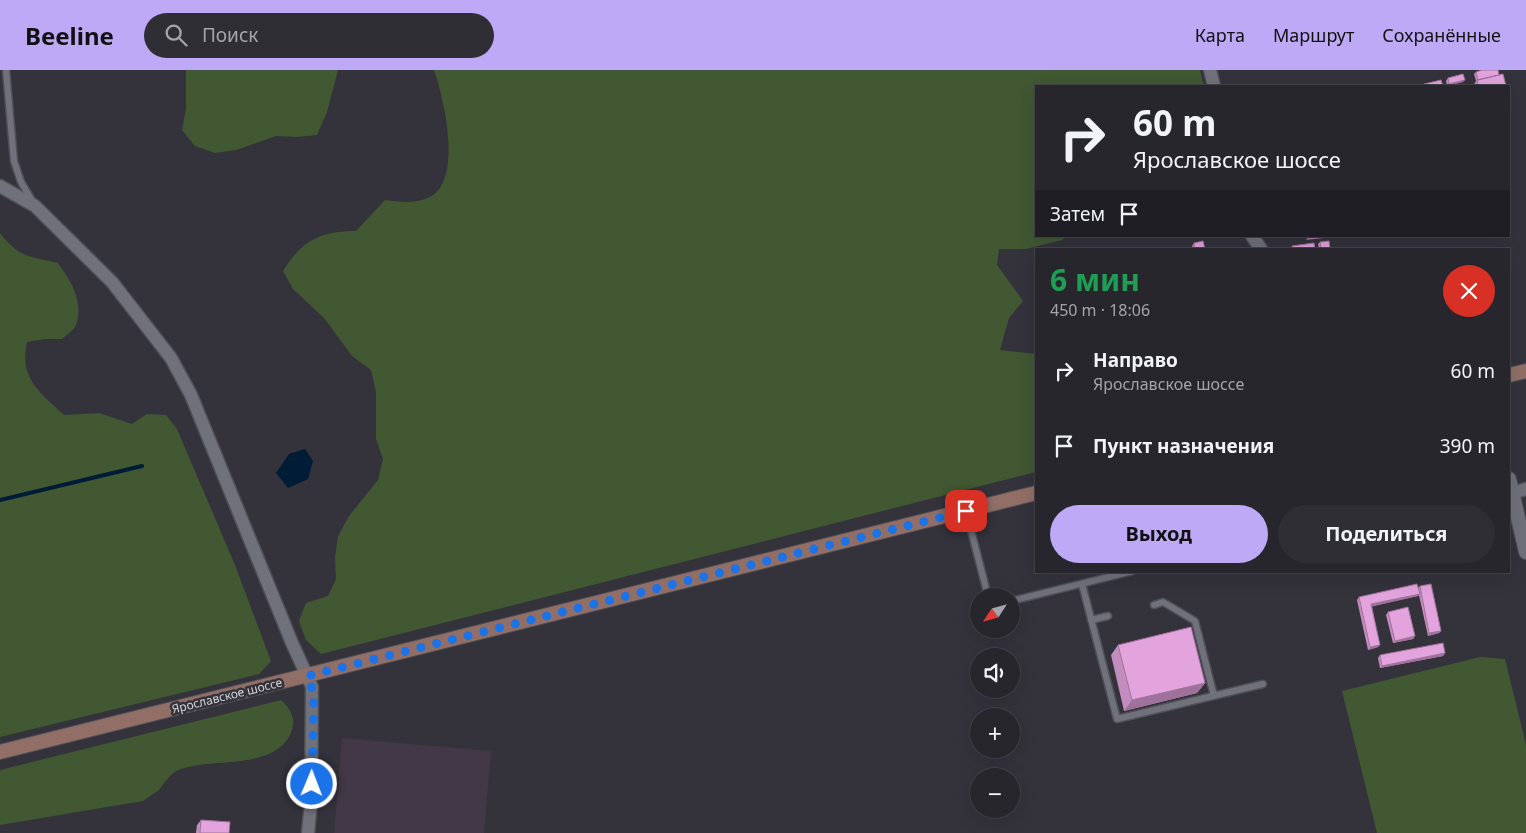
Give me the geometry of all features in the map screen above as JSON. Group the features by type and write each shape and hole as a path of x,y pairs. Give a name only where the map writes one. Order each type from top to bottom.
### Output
{"main road":[{"path":"1510,375 1526,371"},
{"name":"Ярославское шоссе","path":"0,752 1035,493"}],"street":[{"path":"1210,70 1214,85"},
{"path":"0,186 35,206 112,282 171,358 191,395 314,694 312,802 308,833"},
{"path":"1253,237 1260,248"},
{"path":"1510,483 1526,552"},
{"path":"1512,492 1526,490"}],"lane":[{"path":"6,70 14,161 21,182 35,206"},
{"path":"966,511 986,588"},
{"path":"1020,599 1124,573"},
{"path":"1082,584 1117,719 1264,684"},
{"path":"1154,604 1164,602 1195,621 1214,696"},
{"path":"1091,620 1108,616"}],"shaded area":[{"path":"342,738 491,751 484,833 334,833"}],"green space":[{"path":"186,70 338,70 327,112 317,135 297,137 276,136 236,150 215,153 195,146 182,130 186,109"},
{"path":"434,70 1200,70 1204,85 1035,85 1035,237 1066,237 1062,240 1026,249 999,249 997,265 1023,301 1009,318 1000,350 1035,354 1035,472 321,654 306,640 299,621 306,603 328,596 336,579 335,557 338,536 349,516 378,480 383,459 376,439 376,392 371,370 352,356 324,318 293,289 283,271 290,260 314,239 332,233 356,231 385,200 419,201 430,197 440,188 446,174 448,138 446,118"},
{"path":"0,233 19,252 58,263 75,292 78,316 72,331 62,339 27,342 26,366 29,375 40,392 64,415 99,413 132,424 147,414 166,415 177,429 235,565 271,661 259,674 0,737"},
{"path":"1480,657 1505,659 1526,745 1526,833 1377,833 1342,691"},
{"path":"281,700 291,714 293,726 285,743 274,752 244,760 177,770 159,790 143,801 0,825 0,770"}],"water":[{"path":"305,449 313,461 308,479 288,488 276,473 289,454"}],"building":[{"path":"1498,70 1499,75 1478,80 1476,72"},
{"path":"1463,74 1465,80 1449,84 1448,78"},
{"path":"1503,74 1506,85 1478,85 1477,80"},
{"path":"1441,80 1443,85 1424,85"},
{"path":"1203,241 1205,248 1195,248 1194,243"},
{"path":"1329,241 1330,248 1321,248 1320,242"},
{"path":"1314,243 1315,248 1293,248 1292,246"},
{"path":"1417,584 1420,594 1371,604 1380,645 1370,647 1359,597"},
{"path":"1431,584 1441,631 1429,633 1420,586"},
{"path":"1408,607 1415,636 1395,641 1388,612"},
{"path":"1191,627 1205,683 1132,700 1118,645"},
{"path":"1443,643 1445,653 1382,666 1380,655"},
{"path":"201,820 230,822 229,833 200,833"}],"waterway":[{"path":"0,500 142,466"}],"route":[{"path":"312,784 314,694 307,676 966,511"}]}
